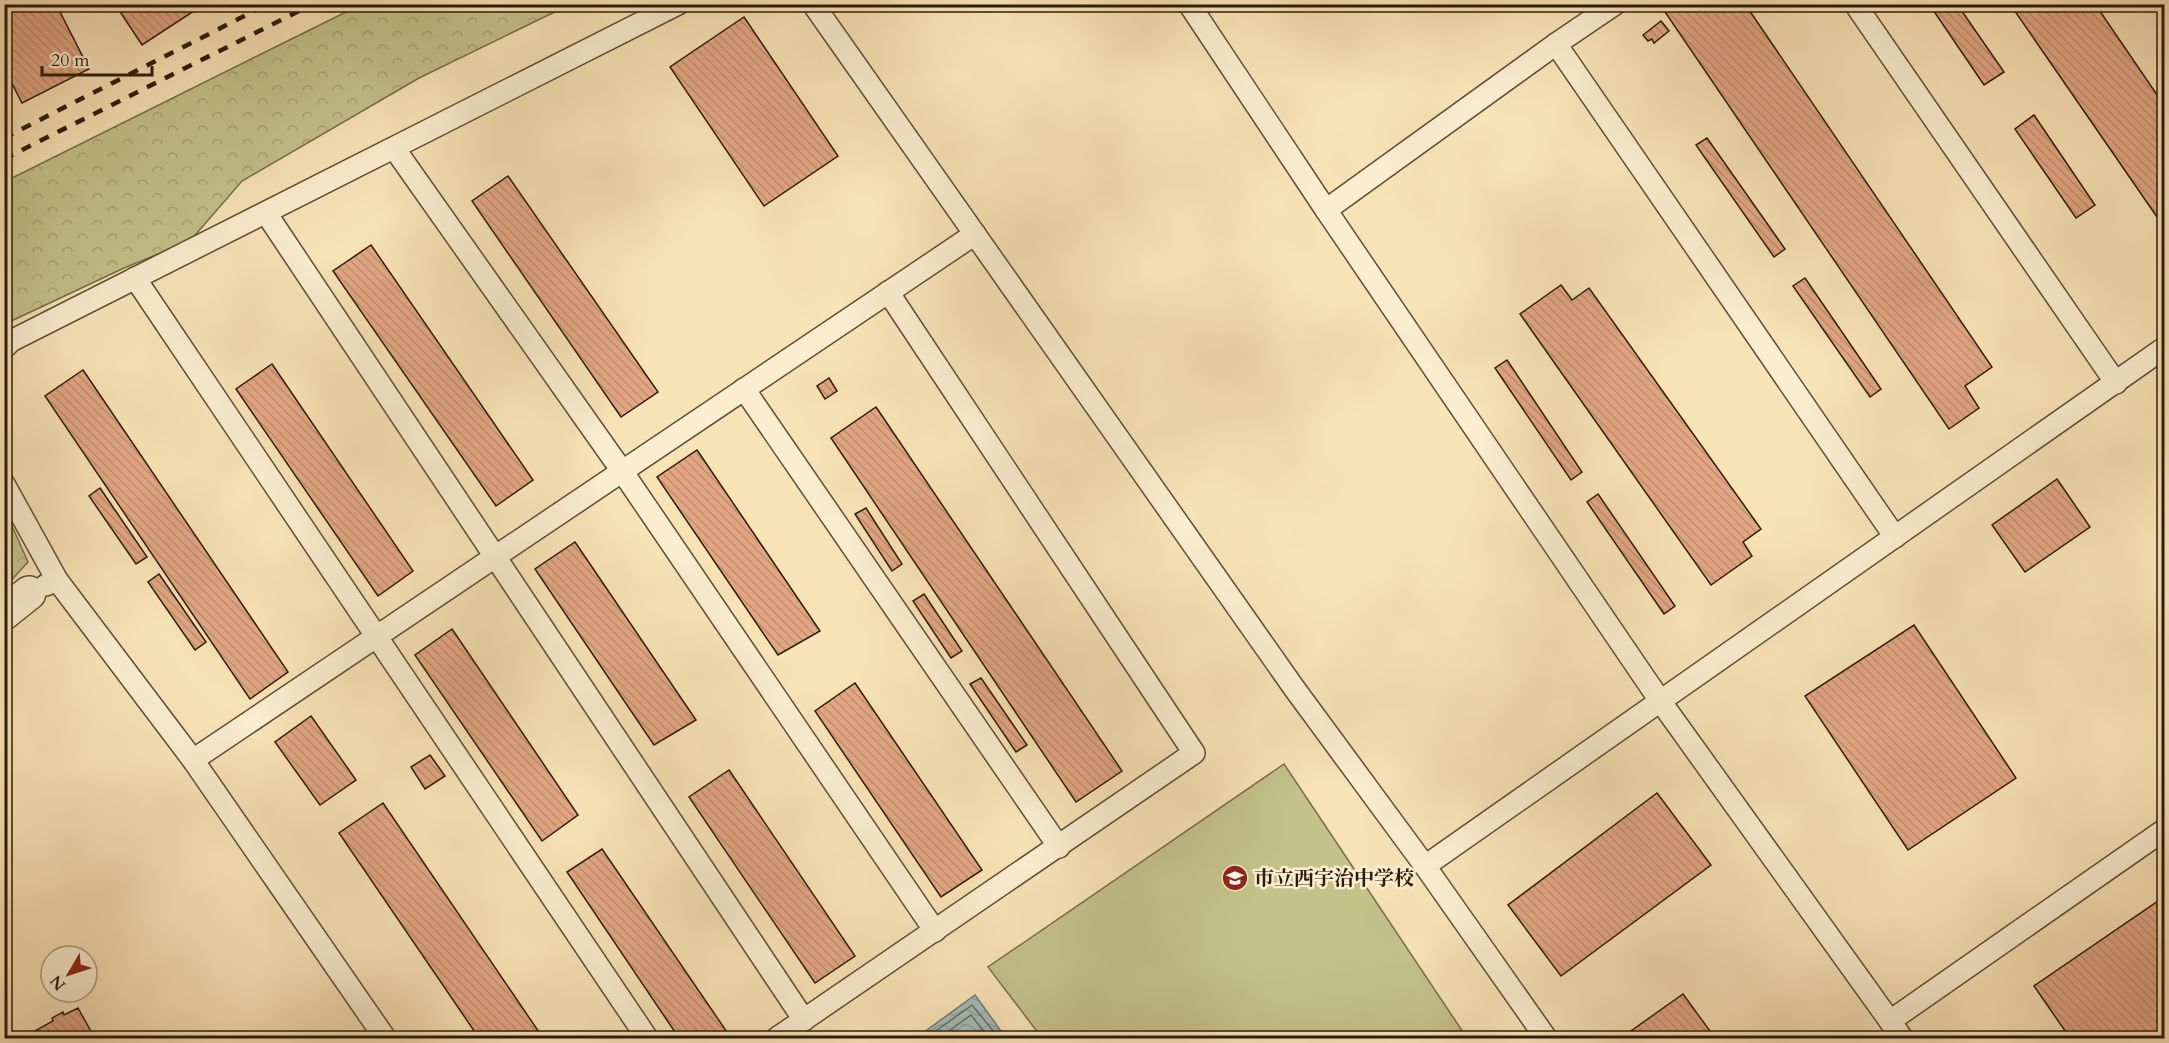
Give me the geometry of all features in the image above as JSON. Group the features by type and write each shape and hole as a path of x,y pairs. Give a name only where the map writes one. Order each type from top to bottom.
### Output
{"street":[{"path":"4,613 43,586"}],"lane":[{"path":"4,348 11,340 678,4"},
{"path":"813,4 1294,688 1425,866 1546,1038"},
{"path":"1189,4 1326,210 1661,702 1896,1030 2164,830"},
{"path":"1326,210 1615,4"},
{"path":"1855,4 2116,382"},
{"path":"1556,44 1896,537"},
{"path":"394,148 622,471 935,931"},
{"path":"266,213 804,1020"},
{"path":"193,760 975,234"},
{"path":"135,278 375,638 647,1038"},
{"path":"777,1038 1194,753 888,292"},
{"path":"1425,866 2164,348"},
{"path":"744,389 1059,847"},
{"path":"4,484 43,586 193,760 385,1038"}],"green space":[{"path":"360,5 569,5 419,78 242,181 190,241 124,268 5,324 4,182"},
{"path":"5,510 28,562 4,587"},
{"name":"市立西宇治中学校","path":"1284,764 1467,1038 1042,1038 988,967"}],"water":[{"path":"975,995 1006,1038 916,1038"}],"building":[{"path":"4,4 56,4 89,69 22,103 4,68"},
{"path":"115,4 194,4 197,9 142,45"},
{"path":"1670,4 1745,4 1992,367 1965,386 1979,408 1949,429 1663,9"},
{"path":"1929,4 1957,4 2004,72 1984,85"},
{"path":"2010,4 2095,4 2164,105 2164,227"},
{"path":"744,17 838,156 764,206 670,67"},
{"path":"1661,21 1669,31 1654,43 1652,39 1648,41 1643,35"},
{"path":"2034,115 2095,205 2076,218 2015,129"},
{"path":"1707,138 1785,249 1774,257 1696,145"},
{"path":"508,176 658,392 621,417 472,201"},
{"path":"371,245 533,480 496,506 333,271"},
{"path":"1805,278 1881,389 1870,397 1793,286"},
{"path":"1561,285 1572,300 1589,288 1761,529 1743,542 1752,556 1711,585 1520,314"},
{"path":"1507,360 1582,472 1571,480 1495,368"},
{"path":"272,364 413,571 378,596 236,389"},
{"path":"83,370 288,672 250,699 45,396"},
{"path":"829,378 837,391 825,399 817,386"},
{"path":"876,407 1122,771 1076,802 831,438"},
{"path":"697,450 820,631 778,655 657,477"},
{"path":"2057,479 2090,527 2025,572 1992,525"},
{"path":"100,488 147,557 136,564 89,496"},
{"path":"1598,494 1675,606 1664,614 1587,502"},
{"path":"866,508 902,564 892,571 855,514"},
{"path":"575,542 696,720 654,745 535,569"},
{"path":"159,574 206,642 195,650 148,582"},
{"path":"924,594 962,651 951,658 913,601"},
{"path":"1914,625 2016,778 1908,850 1805,696"},
{"path":"452,629 578,815 542,841 415,655"},
{"path":"981,678 1027,745 1016,752 970,684"},
{"path":"855,683 982,870 941,897 815,711"},
{"path":"311,716 356,780 320,805 275,742"},
{"path":"430,755 445,776 425,789 411,767"},
{"path":"729,770 855,956 815,983 689,797"},
{"path":"1657,793 1711,865 1561,976 1508,905"},
{"path":"383,803 543,1038 479,1038 339,833"},
{"path":"602,849 731,1038 679,1038 567,872"},
{"path":"2164,897 2164,1038 2070,1038 2034,986"},
{"path":"1683,994 1715,1038 1621,1038"},
{"path":"78,1008 93,1035 86,1038 37,1038 33,1032 53,1021 52,1018 63,1012 64,1015"}],"railway":[{"path":"4,138 268,4"},
{"path":"4,159 313,4"}],"place":[{"name":"市立西宇治中学校","path":"1235,878"}]}
